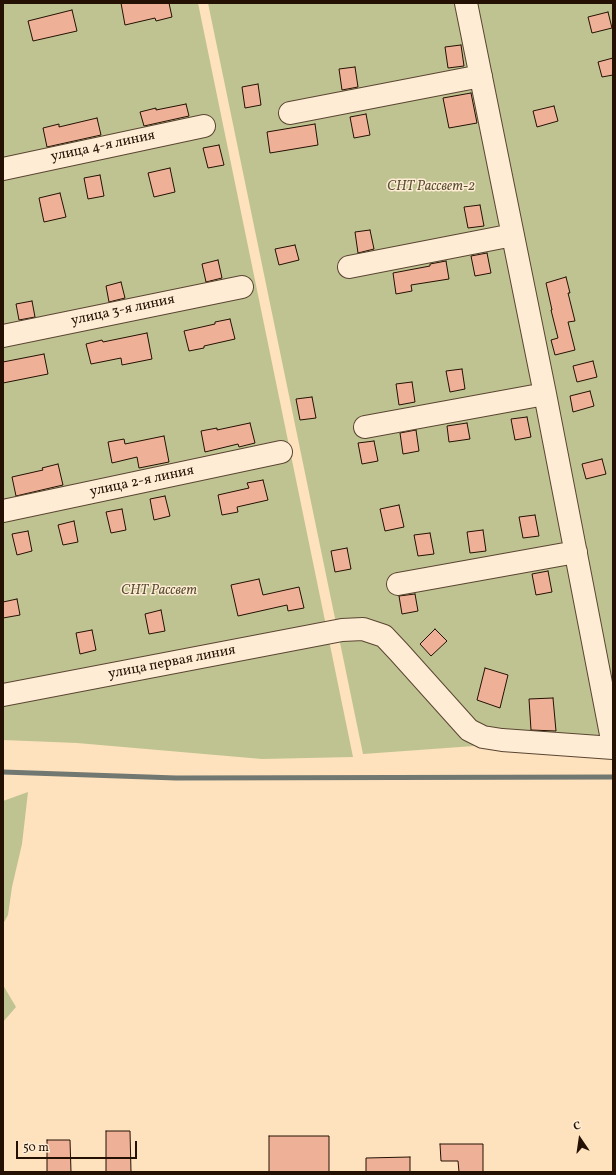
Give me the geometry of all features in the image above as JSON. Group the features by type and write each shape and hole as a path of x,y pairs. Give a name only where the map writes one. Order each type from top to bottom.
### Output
{"street":[{"path":"466,3 545,394 613,747"},
{"path":"290,113 481,76"},
{"name":"улица 4-я линия","path":"3,169 204,126"},
{"path":"349,267 513,235"},
{"name":"улица 3-я линия","path":"3,336 242,287"},
{"path":"365,427 545,394"},
{"name":"улица 2-я линия","path":"3,511 281,452"},
{"path":"398,584 576,552"},
{"name":"улица первая линия","path":"3,695 342,630 363,629 384,636 469,730 483,736 502,740 613,747"}],"green space":[{"name":"СНТ Рассвет","path":"3,3 198,3 353,757 262,759 77,743 3,740"},
{"name":"СНТ Рассвет-2","path":"208,3 613,3 613,736 363,754"},
{"path":"28,792 22,844 12,887 8,915 3,924 3,801"},
{"path":"3,985 16,1007 3,1022"}],"building":[{"path":"121,3 169,3 172,17 156,21 155,18 125,25"},
{"path":"72,10 77,31 33,41 28,21"},
{"path":"608,12 612,28 592,33 588,17"},
{"path":"461,45 464,66 448,68 445,47"},
{"path":"613,58 613,75 602,77 598,62"},
{"path":"355,67 358,87 342,90 339,69"},
{"path":"258,84 261,105 245,108 242,87"},
{"path":"471,93 477,123 449,128 443,98"},
{"path":"186,104 189,116 144,126 140,112"},
{"path":"554,106 558,121 537,127 533,111"},
{"path":"366,114 370,135 354,138 350,117"},
{"path":"97,118 101,135 47,147 43,128 59,124 59,127"},
{"path":"315,124 318,145 270,153 267,132"},
{"path":"219,145 224,165 208,168 203,148"},
{"path":"170,168 175,192 154,197 148,173"},
{"path":"100,175 104,196 88,199 84,178"},
{"path":"60,193 66,217 44,222 39,198"},
{"path":"480,205 484,226 468,228 464,207"},
{"path":"370,230 374,249 358,253 355,232"},
{"path":"295,245 299,260 279,265 275,249"},
{"path":"487,253 491,273 475,276 471,256"},
{"path":"218,260 222,278 206,282 202,264"},
{"path":"446,261 449,279 411,285 412,291 396,294 393,273 430,266 430,264"},
{"path":"566,277 570,293 568,293 575,321 568,322 575,350 555,355 551,340 558,338 546,283"},
{"path":"121,282 125,298 109,302 106,286"},
{"path":"32,301 35,317 19,320 16,304"},
{"path":"230,319 235,339 189,351 184,331"},
{"path":"147,333 152,359 122,365 121,358 91,364 86,344"},
{"path":"44,354 48,374 3,383 3,362"},
{"path":"593,361 597,377 577,382 573,366"},
{"path":"462,369 465,389 450,392 446,371"},
{"path":"412,382 415,402 399,405 396,384"},
{"path":"590,391 594,406 573,412 570,396"},
{"path":"312,397 316,418 300,420 296,399"},
{"path":"527,417 531,437 515,440 511,419"},
{"path":"250,423 255,443 239,447 238,444 205,452 201,431 217,428 217,430"},
{"path":"467,423 470,439 449,442 447,426"},
{"path":"416,430 419,451 403,454 400,433"},
{"path":"164,436 169,462 139,468 137,457 112,463 108,442 124,439 125,444"},
{"path":"374,441 378,461 362,464 358,443"},
{"path":"602,459 606,474 586,479 582,464"},
{"path":"58,464 63,485 16,496 12,477 43,470 42,468"},
{"path":"263,480 268,500 237,507 238,512 222,515 218,495 249,488 247,483"},
{"path":"165,496 170,516 154,520 150,499"},
{"path":"399,505 404,527 385,531 380,509"},
{"path":"122,509 126,530 111,533 106,512"},
{"path":"535,515 539,536 523,538 519,517"},
{"path":"74,521 78,542 63,545 58,525"},
{"path":"483,530 486,551 470,553 467,532"},
{"path":"28,531 32,551 17,555 12,534"},
{"path":"430,533 434,554 418,556 414,535"},
{"path":"347,548 351,569 335,572 331,551"},
{"path":"548,571 552,592 536,595 532,574"},
{"path":"259,579 263,595 299,587 304,608 288,611 287,605 238,616 231,585"},
{"path":"415,594 418,611 402,614 399,596"},
{"path":"17,599 20,615 3,618 3,602"},
{"path":"161,610 165,631 149,634 145,614"},
{"path":"435,629 447,641 431,656 420,644"},
{"path":"92,630 96,650 80,654 76,633"},
{"path":"485,668 508,675 500,708 477,700"},
{"path":"553,698 556,731 531,730 529,699"},
{"path":"106,1131 130,1131 131,1172 106,1172"},
{"path":"269,1136 329,1136 329,1172 269,1172"},
{"path":"47,1140 70,1140 71,1172 47,1172"},
{"path":"440,1144 483,1144 483,1172 459,1172 458,1161 441,1161"},
{"path":"410,1157 410,1172 366,1172 366,1158"}],"waterway":[{"path":"3,772 176,778 613,777"}]}
